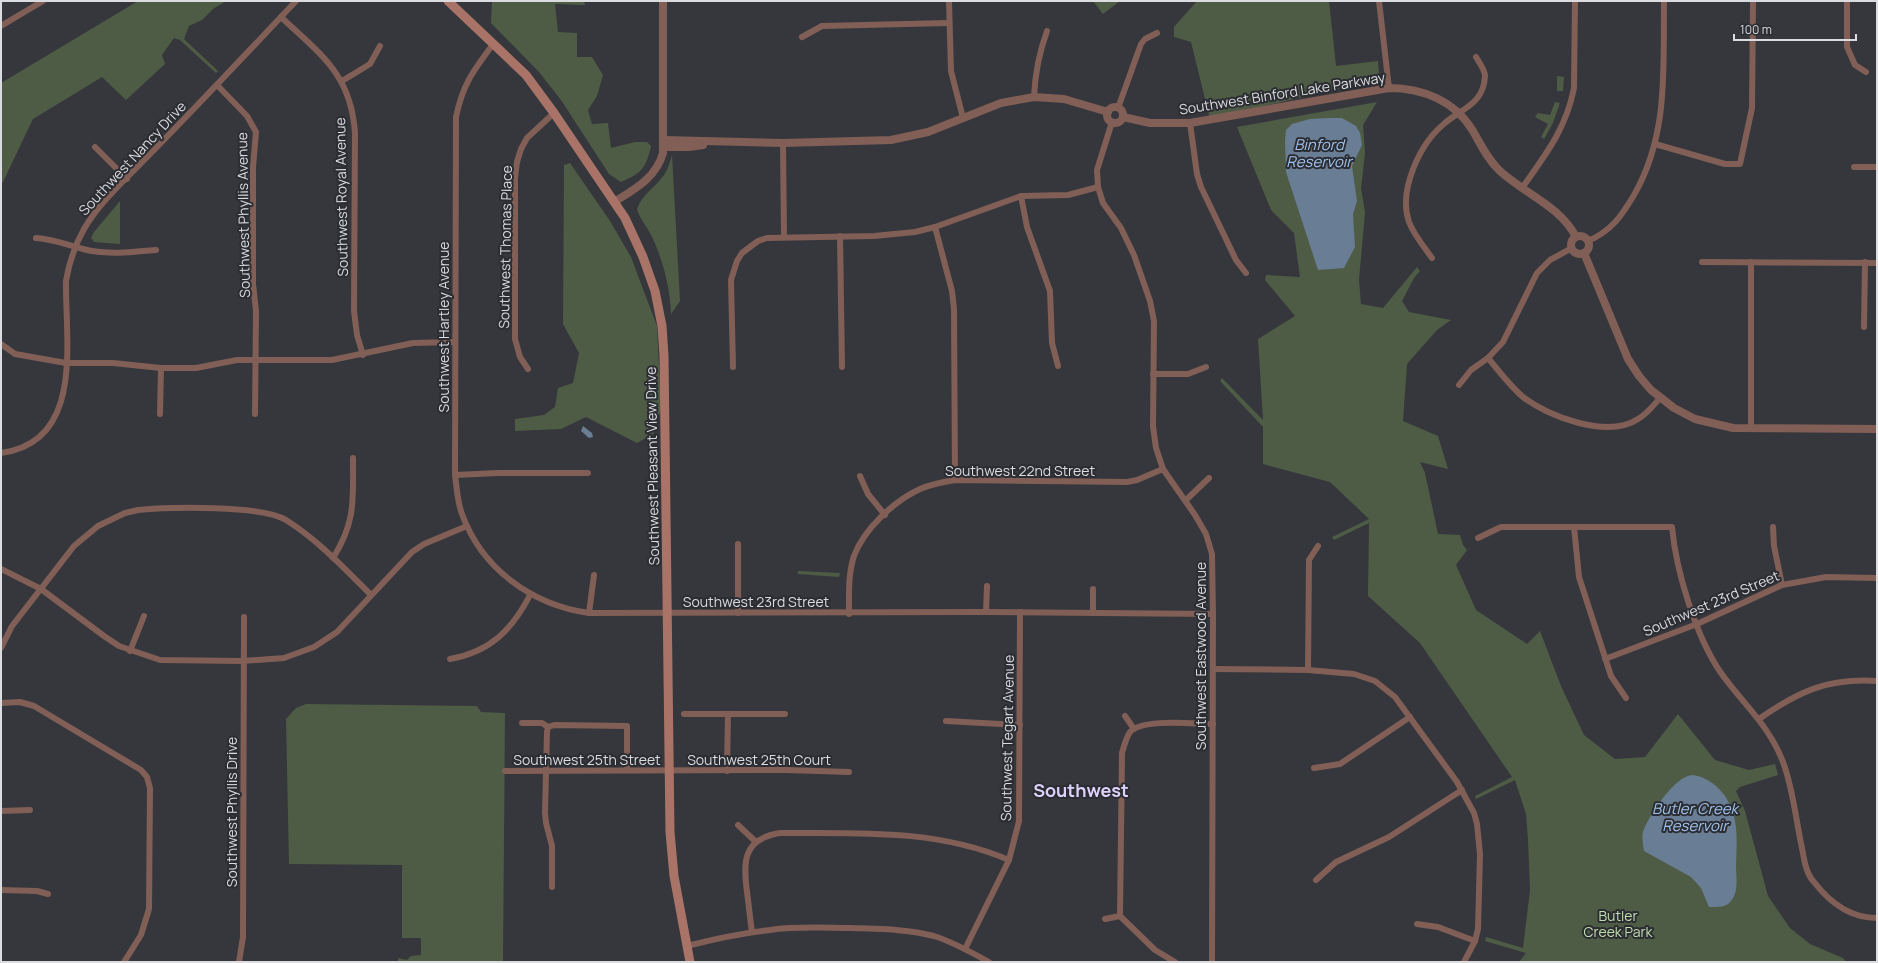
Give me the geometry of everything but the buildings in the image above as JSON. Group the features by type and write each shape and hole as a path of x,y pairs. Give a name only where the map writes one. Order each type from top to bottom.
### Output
{"main road":[{"name":"Southwest Pleasant View Drive","path":"448,1 526,75 554,113 631,230 645,262 655,291 662,326 668,613 668,771 672,861 690,962"}],"street":[{"path":"1,26 43,1"},
{"name":"Southwest Nancy Drive","path":"1,453 23,447 36,440 47,429 57,415 64,394 66,363 66,281 75,246 84,229 94,214 296,1"},
{"path":"614,202 650,177 658,166 664,144 663,1"},
{"path":"949,1 951,71 963,118"},
{"path":"1379,1 1389,88"},
{"path":"1522,188 1555,141 1572,102 1574,88 1574,1"},
{"path":"1588,241 1605,233 1627,208 1640,185 1655,144 1663,96 1664,1"},
{"path":"1655,144 1725,164 1740,164 1752,108 1753,1"},
{"path":"1846,1 1847,47 1855,65 1866,72"},
{"name":"Southwest Royal Avenue","path":"281,18 325,59 342,81 351,104 355,133 354,311 356,329 362,355"},
{"path":"802,38 822,26 949,23"},
{"path":"1034,97 1036,70 1047,31"},
{"path":"1118,108 1141,44 1144,39 1157,33"},
{"name":"Southwest Hartley Avenue","path":"494,43 469,77 463,88 456,117 454,342 455,475 458,499 467,526 476,543 492,564 518,587 530,595"},
{"path":"342,81 370,64 380,46"},
{"path":"1432,258 1409,222 1406,206 1407,196 1415,161 1421,150 1444,123 1470,107 1482,88 1484,74 1476,57"},
{"name":"Southwest Phyllis Avenue","path":"216,85 247,116 256,132 254,167 253,276 256,311 255,414"},
{"name":"Southwest Binford Lake Parkway","path":"1123,117 1150,123 1190,122 1389,88 1412,89 1428,94 1448,104 1468,123 1493,164 1522,188 1561,216 1569,225 1576,237"},
{"path":"664,144 891,140 917,135 1001,103 1034,97 1064,99 1108,112"},
{"path":"1112,108 1118,108 1122,112 1123,117 1118,122 1112,122 1108,119 1108,112 1112,108"},
{"name":"Southwest Thomas Place","path":"528,369 520,357 515,339 515,178 521,149 527,138 554,113"},
{"name":"Southwest Eastwood Avenue","path":"1112,122 1097,170 1098,187 1103,203 1120,228 1134,255 1150,301 1154,321 1153,426 1156,448 1162,469 1186,500 1199,521 1209,544 1213,567 1212,962"},
{"path":"1190,122 1194,157 1201,187 1236,260 1246,273"},
{"path":"784,143 784,237"},
{"path":"95,147 127,179"},
{"path":"1854,167 1877,167"},
{"path":"733,367 731,280 733,270 742,253 749,246 767,238 893,235 935,227 1021,196 1068,195 1098,187"},
{"path":"1021,196 1027,228 1050,291 1052,343 1058,366"},
{"path":"935,227 952,291 954,309 955,480"},
{"path":"840,236 842,367"},
{"path":"1584,253 1576,253 1572,248 1572,242 1576,237 1583,237 1588,241"},
{"path":"36,238 51,239 88,250 109,252 156,250"},
{"path":"1584,253 1588,248 1588,241"},
{"path":"1459,385 1471,370 1488,358 1502,342 1537,273 1550,260 1572,248"},
{"path":"1584,253 1628,359 1639,376 1660,398 1674,408 1695,419 1722,426 1751,428 1877,429"},
{"path":"1702,262 1877,262"},
{"path":"1751,262 1751,428"},
{"path":"1864,327 1865,262"},
{"path":"1,344 16,354 66,363 125,363 161,368 196,368 237,360 332,360 362,355 388,347 413,343 454,342"},
{"path":"1488,358 1515,389 1534,404 1563,419 1579,423 1611,426 1628,424 1638,420 1660,398"},
{"path":"1153,374 1188,374 1206,367"},
{"path":"160,414 161,368"},
{"path":"333,558 346,534 352,514 353,458"},
{"name":"Southwest 22nd Street","path":"848,614 850,573 855,556 863,539 885,515 902,500 919,489 939,482 955,480 1127,482 1137,480 1162,469"},
{"path":"455,475 498,473 588,473"},
{"path":"860,476 868,494 885,515"},
{"path":"1186,500 1209,478"},
{"path":"1,648 12,626 74,546 98,526 125,513 150,509 242,510 276,516 286,520 305,534 333,558 371,595"},
{"path":"1,569 41,589 104,636 130,651 146,657 165,660 242,662 284,658 314,647 337,632 412,552 424,544 467,526"},
{"path":"1478,538 1501,527 1672,527 1674,549 1678,567 1697,624 1715,664 1759,719 1776,745 1785,766 1805,859 1813,881 1848,913 1867,918 1877,918"},
{"path":"1574,527 1576,563 1579,577 1611,676 1626,698"},
{"path":"1773,527 1774,546 1782,585"},
{"path":"738,544 738,613"},
{"path":"1308,670 1309,560 1318,546"},
{"path":"589,613 594,575"},
{"name":"Southwest 23rd Street","path":"1605,659 1697,624 1782,585 1826,577 1877,578"},
{"path":"986,612 987,586"},
{"path":"1093,589 1093,613"},
{"path":"450,659 468,656 485,648 494,641 514,622 530,595"},
{"name":"Southwest 23rd Street","path":"530,595 559,607 589,613 848,614 1020,612 1213,614"},
{"name":"Southwest Tegart Avenue","path":"965,949 1009,860 1018,821 1020,612"},
{"path":"130,651 144,616"},
{"name":"Southwest Phyllis Drive","path":"239,962 243,936 242,662 244,617"},
{"path":"1213,669 1308,670 1354,674 1375,681 1395,697 1462,790 1476,818 1480,843 1479,919 1475,941 1464,962"},
{"path":"1759,719 1796,695 1823,685 1851,680 1877,681"},
{"path":"1,702 27,703 47,712 141,770 147,777 150,788 149,909 141,935 124,962"},
{"path":"684,714 785,714"},
{"path":"727,771 728,714"},
{"path":"1125,716 1134,729"},
{"path":"1314,768 1340,764 1410,717"},
{"path":"946,721 1020,725"},
{"path":"522,723 542,723 548,727"},
{"path":"1175,962 1155,950 1120,916 1122,759 1126,740 1134,729 1145,725 1156,724 1213,724"},
{"path":"548,727 554,725 627,726 627,770"},
{"path":"548,727 545,813 553,853 552,887"},
{"name":"Southwest 25th Street","path":"505,771 668,771"},
{"name":"Southwest 25th Court","path":"668,771 849,772"},
{"path":"1316,880 1336,862 1389,837 1462,790"},
{"path":"1,811 30,810"},
{"path":"738,825 756,842"},
{"path":"752,932 744,870 746,858 756,842 771,835 780,833 889,834 931,839 974,848 990,852 1009,860"},
{"path":"1,890 37,891 48,894"},
{"path":"1105,919 1120,916"},
{"path":"1417,924 1438,927 1475,941"},
{"path":"687,946 752,932 802,928 889,929 912,931 934,936 965,949 989,962"}],"green space":[{"path":"138,1 226,1 213,9 202,20 189,26 184,39 218,71 216,73 180,40 174,38 162,55 165,64 126,100 102,77 33,119 1,186 1,83"},
{"path":"492,1 584,1 585,5 555,4 558,32 577,33 577,57 592,57 603,75 597,96 588,110 592,124 608,123 611,148 635,142 647,142 651,146 645,165 634,176 621,182 609,174 561,100 539,72 491,23"},
{"path":"1093,1 1120,1 1103,14"},
{"path":"1197,1 1329,1 1336,66 1378,61 1379,75 1374,80 1210,119 1191,42 1174,37 1174,27"},
{"path":"1557,76 1564,77 1563,91 1557,91"},
{"name":"Butler Creek Park","path":"1377,102 1363,125 1365,153 1361,188 1365,212 1359,280 1361,304 1383,308 1417,267 1420,271 1414,278 1402,301 1409,312 1451,320 1437,330 1407,364 1403,421 1438,436 1448,469 1420,462 1425,473 1438,534 1460,535 1463,545 1467,550 1456,565 1476,610 1527,644 1540,631 1561,686 1584,735 1615,759 1645,757 1678,714 1715,760 1749,770 1775,764 1778,775 1740,787 1736,791 1745,811 1768,896 1790,928 1810,944 1843,958 1846,962 1519,962 1526,953 1485,941 1486,937 1523,948 1530,890 1528,840 1526,814 1515,780 1476,799 1475,796 1512,777 1420,643 1368,596 1369,523 1334,540 1332,537 1369,519 1330,482 1263,464 1263,427 1220,381 1222,378 1263,420 1258,339 1295,316 1265,280 1266,275 1300,277 1294,233 1271,210 1237,127"},
{"path":"1555,102 1560,103 1553,123 1544,139 1541,137 1548,124 1535,117 1538,113 1550,115"},
{"path":"672,155 680,301 671,314 668,286 660,257 651,235 637,209 642,199 665,173"},
{"path":"570,163 610,221 631,257 657,326 661,409 653,434 637,443 586,417 561,429 515,431 515,419 544,415 555,407 558,388 573,383 579,353 563,324 564,165"},
{"path":"120,201 120,244 94,242 91,238 94,232"},
{"path":"798,571 840,573 839,577 798,574"},
{"path":"306,704 477,706 481,712 505,713 503,962 398,962 398,958 407,960 411,956 421,955 421,938 402,938 402,865 289,864 286,719 296,708"}],"water":[{"name":"Binford Reservoir","path":"1342,118 1356,126 1360,133 1362,145 1352,166 1357,201 1353,214 1355,247 1344,268 1318,270 1286,172 1285,141 1286,130 1292,124 1310,119"},
{"path":"583,426 592,433 593,437 589,438 581,431"},
{"name":"Butler Creek Reservoir","path":"1692,775 1699,776 1716,786 1724,795 1733,813 1737,844 1736,889 1734,897 1724,906 1709,907 1701,888 1691,877 1644,851 1642,840 1643,831 1652,814 1664,797 1678,782 1685,777"}],"district":[{"name":"Southwest","path":"1081,790"}]}
